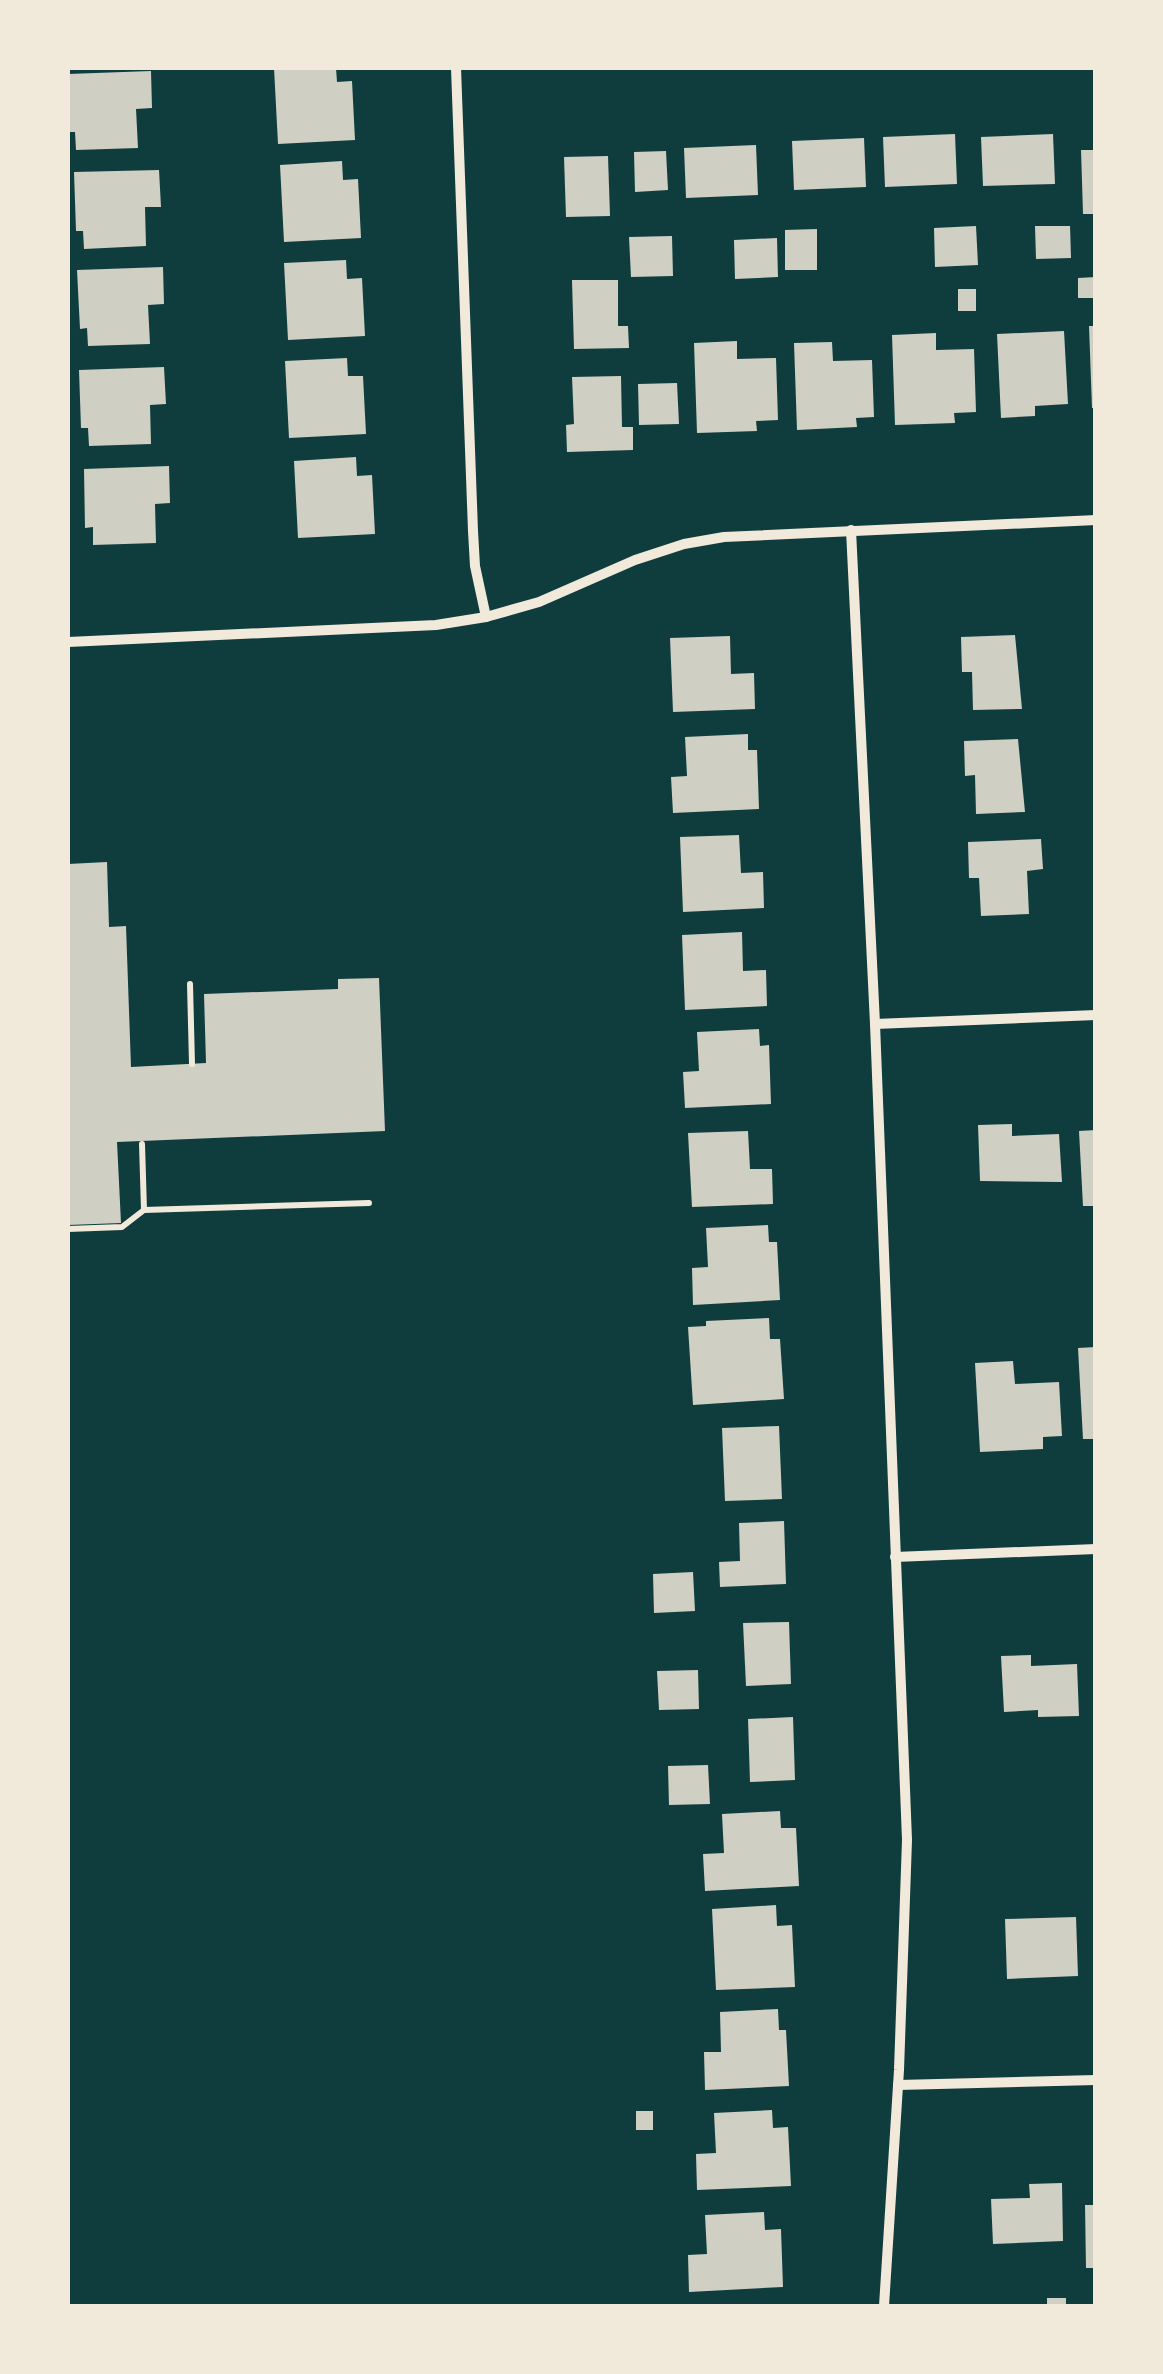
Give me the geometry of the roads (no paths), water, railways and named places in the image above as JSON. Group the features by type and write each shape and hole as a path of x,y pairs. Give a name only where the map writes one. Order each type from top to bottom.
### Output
{"street":[{"path":"456,68 473,531 475,566 486,616"},
{"path":"68,642 411,627 486,616 539,602 635,560 684,544 724,537 1096,520"},
{"path":"851,530 908,1840 884,2306"},
{"path":"875,1024 1096,1015"},
{"path":"894,1558 1096,1549"},
{"path":"898,2086 1096,2080"}]}
